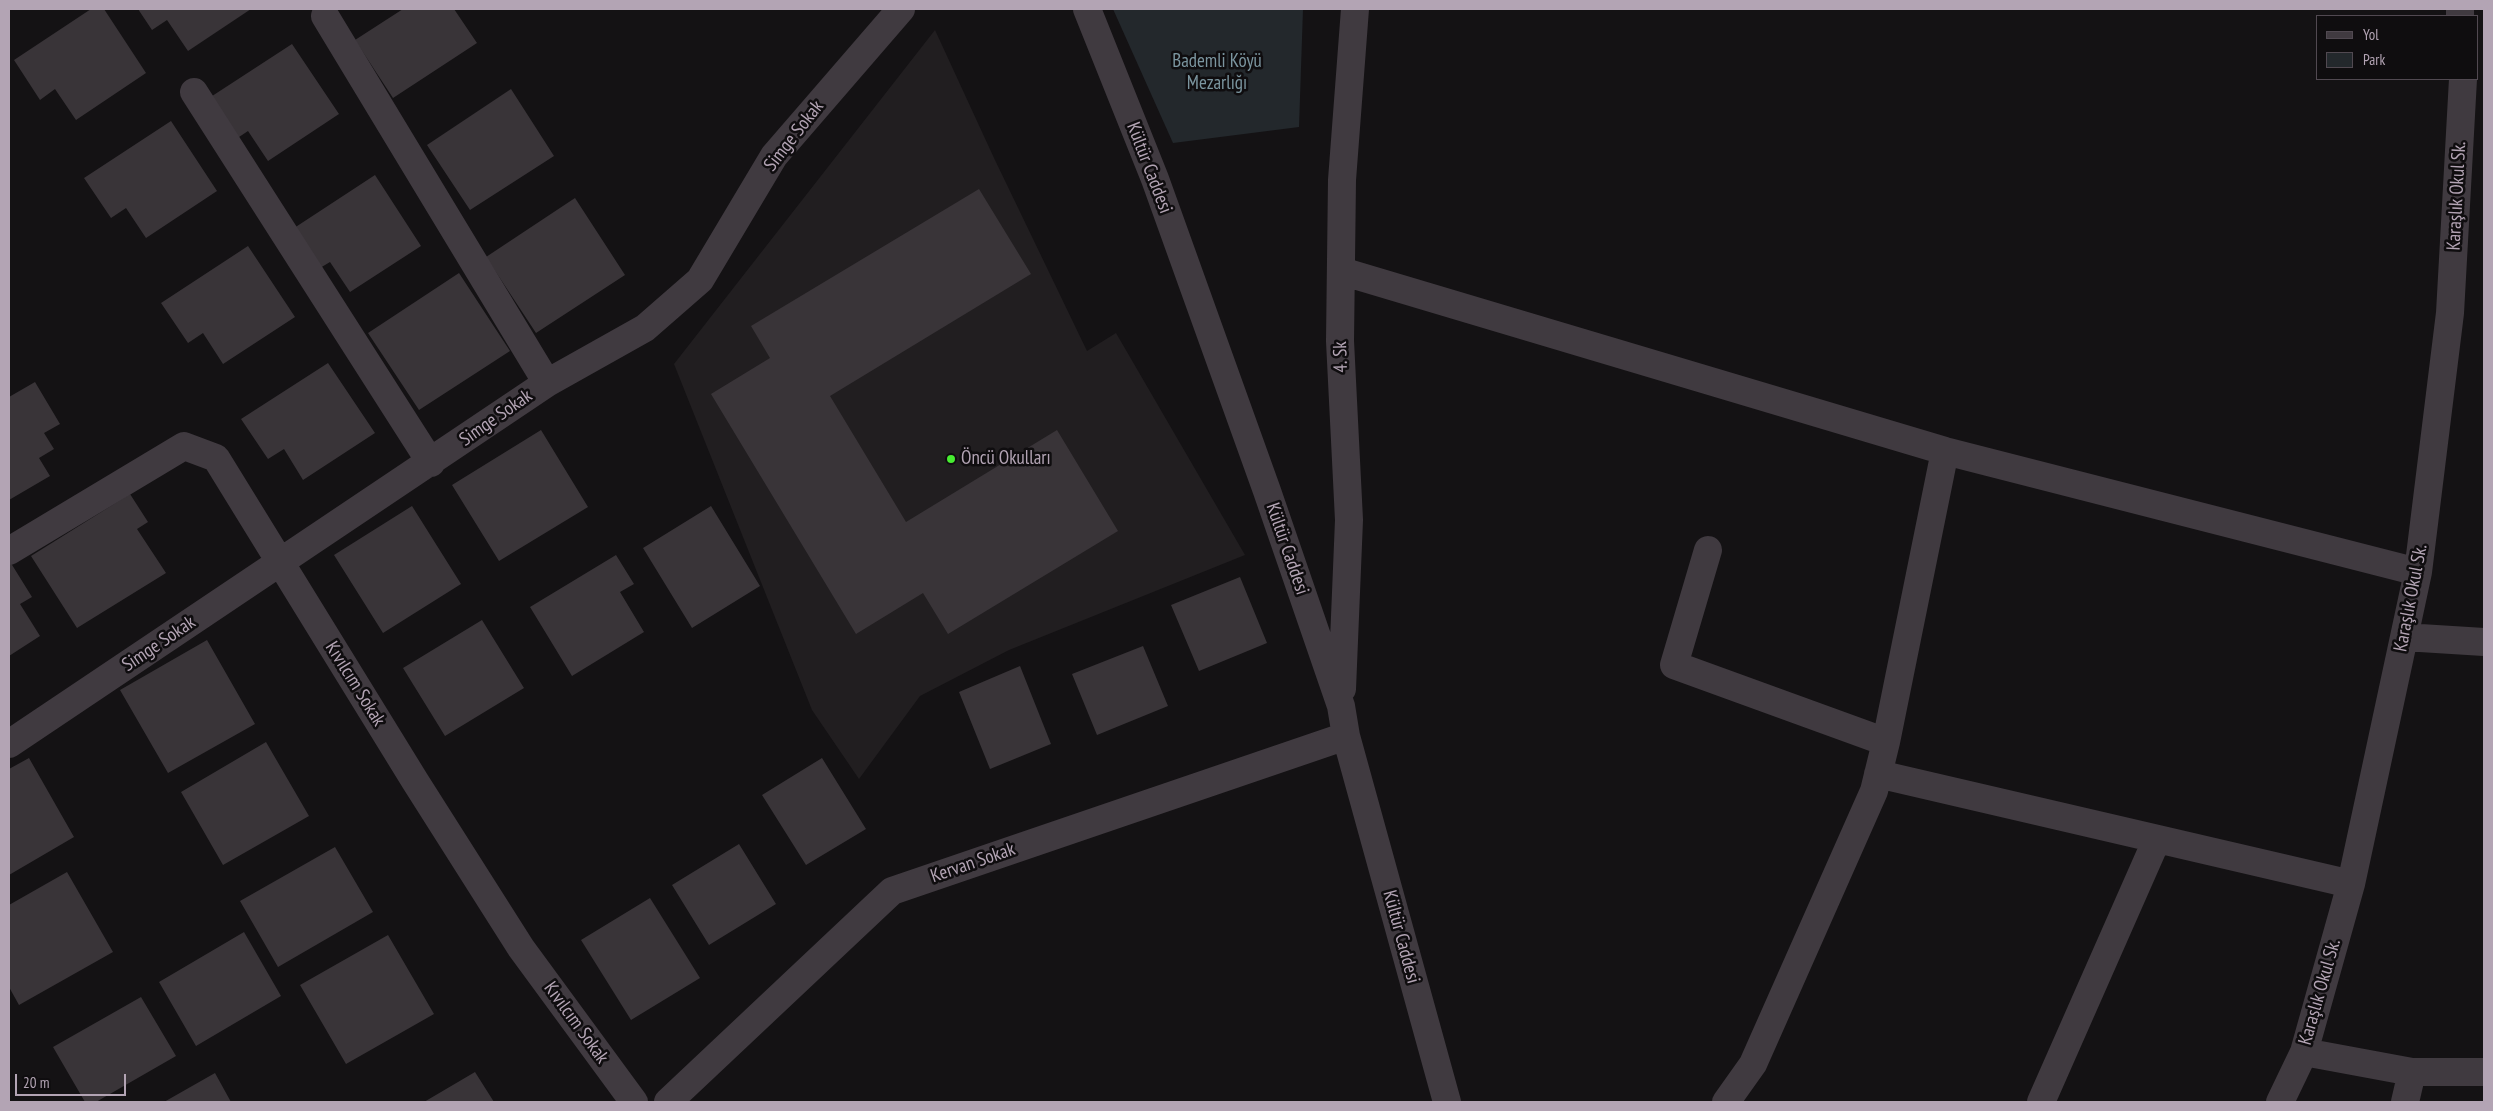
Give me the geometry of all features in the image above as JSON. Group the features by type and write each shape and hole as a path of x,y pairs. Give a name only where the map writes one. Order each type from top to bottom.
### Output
{"street":[{"name":"Simge Sokak","path":"9,744 431,463 547,383 645,328 700,280 774,156 901,9"},
{"name":"Kültür Caddesi","path":"1087,9 1155,179 1342,706 1346,736 1447,1102"},
{"name":"4. Sk","path":"1342,706 1349,520 1340,342 1342,180 1355,9"},
{"path":"325,16 547,383"},
{"name":"Karaşlık Okul Sk.","path":"2280,1102 2304,1052 2351,884 2418,572 2450,314 2463,80"},
{"path":"194,92 431,463"},
{"path":"1341,271 1945,451 2418,572"},
{"name":"Kıvılcım Sokak","path":"9,550 184,446 216,458 415,781 521,948 634,1102"},
{"path":"1726,1102 1753,1064 1874,790 1886,742 1945,451"},
{"path":"1708,550 1674,665 1886,742"},
{"path":"2404,637 2484,642"},
{"name":"Kervan Sokak","path":"668,1102 892,891 1346,736"},
{"path":"1878,774 2351,884"},
{"path":"2041,1102 2157,839"},
{"path":"2304,1052 2412,1072 2484,1072"},
{"path":"2405,1102 2412,1072"}],"shaded area":[{"name":"Öncü Okulları","path":"935,30 1087,351 1116,333 1245,555 1009,650 920,696 859,779 812,710 674,364"}],"green space":[{"name":"Bademli Köyü Mezarlığı","path":"1113,9 1303,9 1299,127 1173,143"}],"building":[{"path":"91,9 104,9 146,73 76,120 55,89 40,100 14,60"},
{"path":"138,9 251,9 188,51 167,20 152,30"},
{"path":"403,9 454,9 477,43 393,98 355,40"},
{"path":"292,44 339,114 268,161 248,131 233,141 206,100"},
{"path":"511,89 554,156 470,210 427,145"},
{"path":"171,121 217,191 146,238 126,208 111,218 84,178"},
{"path":"375,175 421,246 350,292 330,262 315,271 288,232"},
{"name":"Öncü Okulları","path":"979,189 1031,274 830,396 906,522 1057,430 1118,531 948,634 923,593 856,634 711,394 770,358 751,326"},
{"path":"575,198 625,275 536,333 486,257"},
{"path":"248,246 295,317 223,364 203,333 188,343 161,303"},
{"path":"459,273 510,351 419,410 368,333"},
{"path":"328,363 375,433 303,480 284,449 268,459 241,419"},
{"path":"35,382 60,424 44,433 54,449 39,458 50,476 9,500 9,397"},
{"path":"541,430 588,507 499,561 452,485"},
{"path":"130,494 148,522 137,529 166,573 77,628 31,556"},
{"path":"412,506 461,584 383,633 334,555"},
{"path":"711,506 760,586 692,628 643,548"},
{"path":"616,555 634,584 620,592 644,632 572,676 530,607"},
{"path":"9,560 32,597 20,604 40,636 9,656"},
{"path":"1240,577 1267,643 1199,671 1171,605"},
{"path":"482,620 524,688 445,736 403,668"},
{"path":"207,640 255,724 168,773 120,690"},
{"path":"1143,646 1168,706 1097,735 1072,674"},
{"path":"1020,666 1051,744 990,769 959,692"},
{"path":"266,742 309,816 223,865 181,792"},
{"path":"29,758 74,837 9,875 9,769"},
{"path":"822,758 866,829 806,865 762,795"},
{"path":"739,844 776,904 709,945 672,885"},
{"path":"335,847 373,912 278,967 240,901"},
{"path":"67,872 113,952 19,1005 9,987 9,905"},
{"path":"650,898 700,978 631,1020 581,940"},
{"path":"244,932 281,996 196,1046 159,982"},
{"path":"388,935 434,1014 346,1064 300,985"},
{"path":"141,997 176,1056 96,1102 85,1102 53,1047"},
{"path":"475,1072 494,1102 424,1102"},
{"path":"215,1073 231,1102 164,1102"}],"place":[{"name":"Öncü Okulları","path":"951,459"}]}
